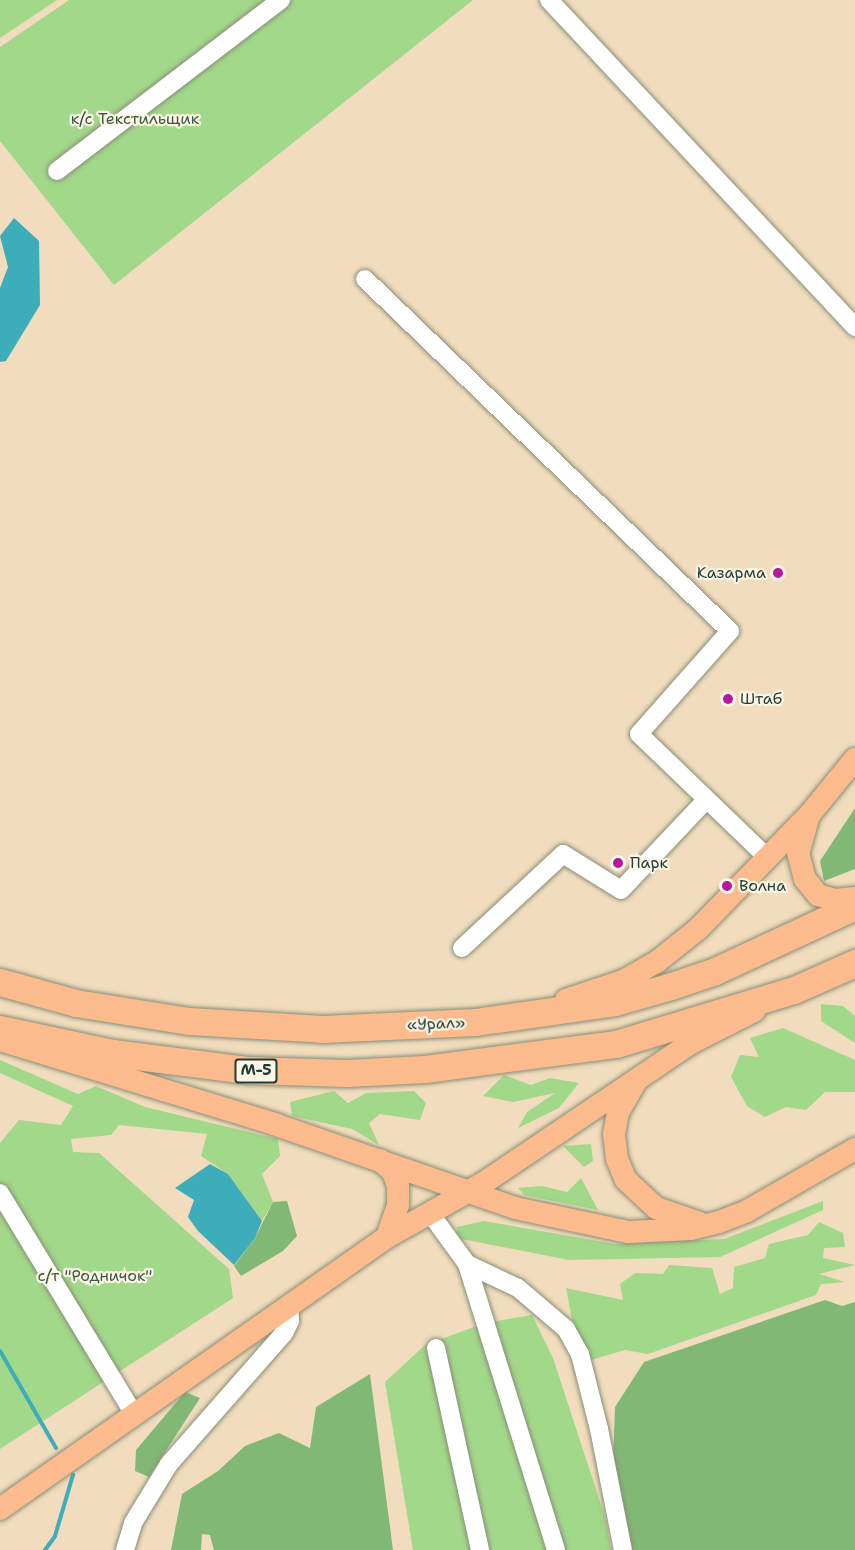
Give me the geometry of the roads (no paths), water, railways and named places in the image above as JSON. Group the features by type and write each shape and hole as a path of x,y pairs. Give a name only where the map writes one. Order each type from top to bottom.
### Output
{"highway":[{"name":"«Урал»","path":"0,982 118,1011 220,1023 322,1029 475,1022 615,1002 670,986 726,966 855,906"},
{"name":"М-5","path":"0,1029 162,1061 248,1070 347,1073 425,1069 616,1044 794,990 855,963"}],"main road":[{"path":"475,1022 513,1010 580,997 623,981 698,929 810,814 855,759"},
{"path":"810,814 798,853 805,879 818,895 835,900 855,897"},
{"path":"0,1509 387,1237 469,1191 691,1042 794,990"},
{"path":"0,1040 380,1160 549,1217 628,1232 691,1229 719,1222 747,1211 855,1149"},
{"path":"644,1073 627,1093 618,1112 614,1134 617,1159 626,1180 656,1209 689,1221 719,1222"},
{"path":"380,1160 393,1172 398,1186 398,1205 387,1237"}],"lane":[{"path":"57,171 281,0"},
{"path":"549,0 855,327"},
{"path":"365,279 730,631 639,734 768,858"},
{"path":"462,948 563,854 621,890 706,800"},
{"path":"0,1193 134,1414"},
{"path":"430,1214 467,1264 556,1550"},
{"path":"467,1264 518,1288 566,1329 580,1354 596,1418 623,1550"},
{"path":"125,1550 133,1523 169,1464 284,1334 290,1321 289,1304"},
{"path":"436,1348 480,1550"}],"water":[{"path":"14,218 39,241 40,305 6,361 0,362 0,288 8,267 0,236"},
{"path":"210,1164 228,1174 262,1221 255,1238 234,1265 198,1231 188,1217 194,1200 175,1188"}],"waterway":[{"path":"0,1351 56,1448"},
{"path":"45,1550 55,1536 73,1475"}],"place":[{"name":"Казарма","path":"778,573"},
{"name":"Штаб","path":"728,699"},
{"name":"Парк","path":"618,863"},
{"name":"Волна","path":"727,886"}],"park label":[{"name":"к/с Текстильщик","path":"135,119"},
{"name":"с/т \"Родничок\"","path":"95,1276"}]}
